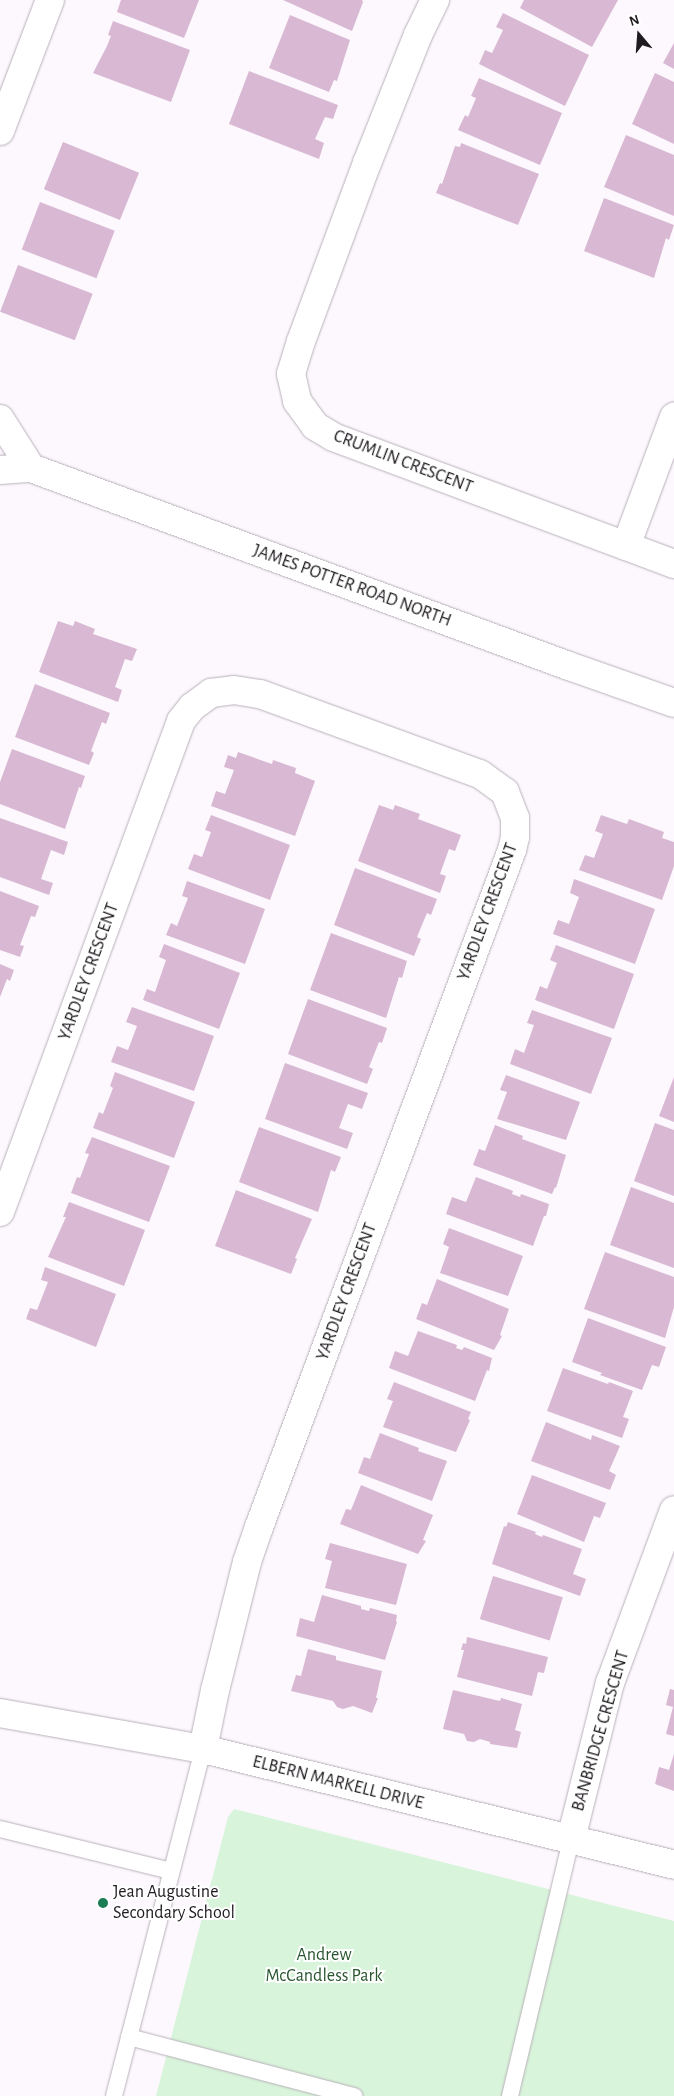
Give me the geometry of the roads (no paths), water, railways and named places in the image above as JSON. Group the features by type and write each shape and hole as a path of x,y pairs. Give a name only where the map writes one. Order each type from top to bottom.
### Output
{"street":[{"path":"0,131 50,0"},
{"name":"CRUMLIN CRESCENT","path":"435,0 418,35 370,154 301,342 291,374 293,389 300,406 315,426 333,436 674,564"},
{"path":"626,546 674,418"},
{"path":"0,419 31,468 0,470"},
{"name":"JAMES POTTER ROAD NORTH","path":"31,468 674,703"},
{"name":"YARDLEY CRESCENT","path":"0,1212 181,721 192,707 211,693 234,690 260,694 480,774 505,792 513,808 516,827 512,850 247,1562 215,1690 203,1750"},
{"name":"BANBRIDGE CRESCENT","path":"571,1839 610,1683 674,1510"},
{"name":"ELBERN MARKELL DRIVE","path":"0,1713 203,1750 674,1864"}],"lane":[{"path":"114,2096 203,1750"},
{"path":"0,1829 171,1871"},
{"path":"510,2096 571,1839"},
{"path":"129,2037 354,2096"}],"place":[{"name":"Jean Augustine Secondary School","path":"103,1903"}],"park label":[{"name":"Andrew McCandless Park","path":"324,1966"}]}
